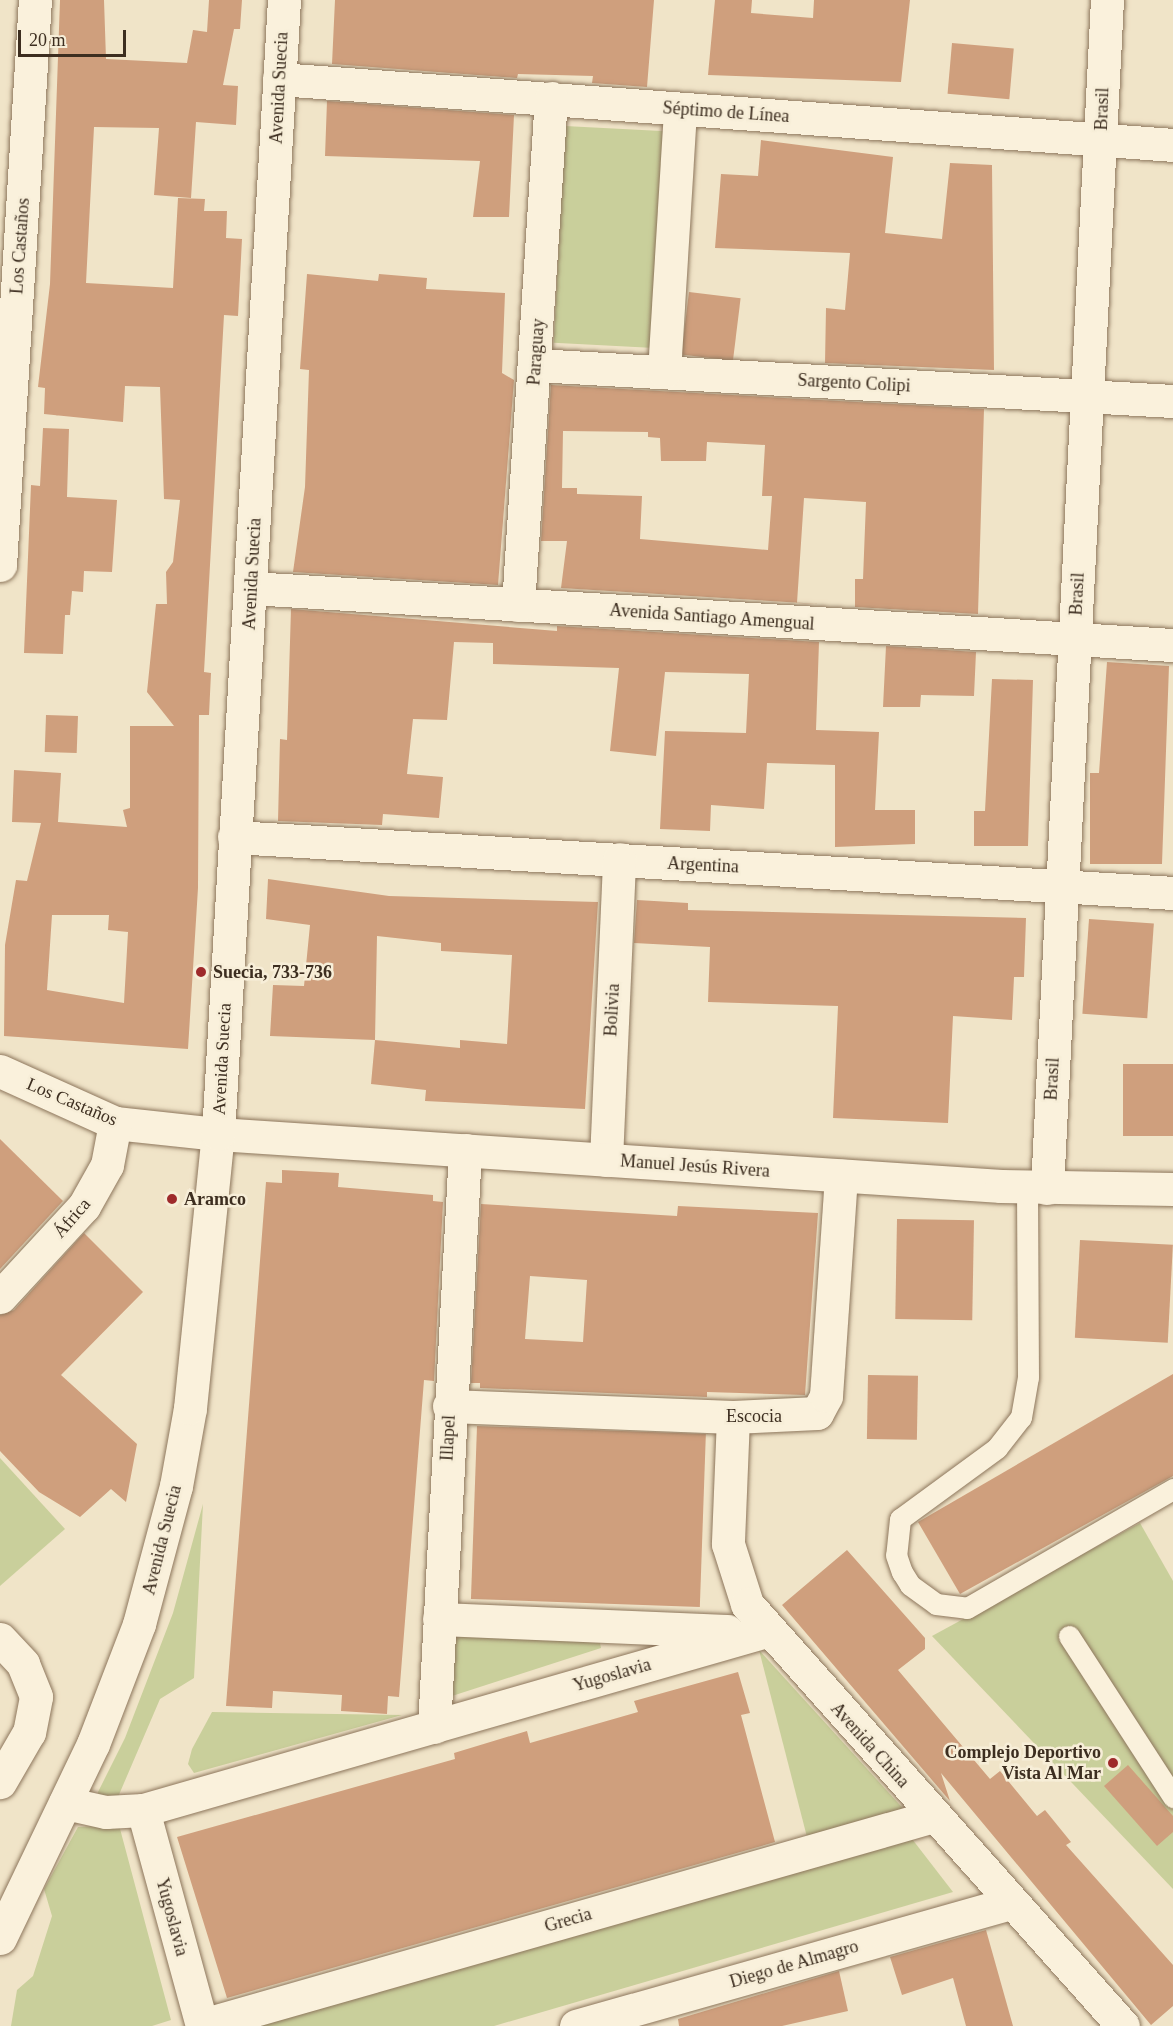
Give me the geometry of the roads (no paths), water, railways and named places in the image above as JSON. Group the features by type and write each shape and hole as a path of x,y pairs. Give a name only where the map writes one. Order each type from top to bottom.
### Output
{"street":[{"name":"Los Castaños","path":"0,565 35,0"},
{"name":"Avenida Suecia","path":"0,1938 65,1803 139,1624 176,1486 192,1386 218,1134 285,0"},
{"name":"Brasil","path":"1037,1188 1062,886 1107,0"},
{"name":"Séptimo de Línea","path":"279,79 1173,145"},
{"name":"Paraguay","path":"518,605 536,365 551,98"},
{"path":"664,372 680,109"},
{"name":"Sargento Colipi","path":"536,365 1173,401"},
{"name":"Avenida Santiago Amengual","path":"251,588 1173,645"},
{"name":"Argentina","path":"234,837 1173,893"},
{"name":"Bolivia","path":"606,1160 619,860"},
{"name":"Los Castaños","path":"0,1071 115,1123 218,1134"},
{"name":"África","path":"0,1297 84,1206 107,1165 115,1123"},
{"name":"Manuel Jesús Rivera","path":"218,1134 1037,1188 1173,1189"},
{"name":"Illapel","path":"434,1727 449,1406 465,1150"},
{"name":"Escocia","path":"449,1406 733,1417 806,1416 824,1407 841,1176"},
{"name":"Avenida China","path":"733,1417 728,1544 735,1577 766,1631 1123,2026"},
{"name":"Yugoslavia","path":"438,1618 766,1631"},
{"name":"Yugoslavia","path":"65,1803 106,1812 143,1810 766,1631"},
{"path":"0,1639 23,1664 36,1697 29,1732 0,1782"},
{"name":"Yugoslavia","path":"143,1810 201,2025"},
{"name":"Grecia","path":"201,2025 934,1816"},
{"name":"Diego de Almagro","path":"576,2026 1012,1903"}],"lane":[{"path":"1037,1188 1028,1377 1021,1417 997,1448 900,1519 896,1546 902,1572 936,1604 967,1608 1173,1489"},
{"path":"1070,1636 1173,1797"}],"place":[{"name":"Suecia, 733-736","path":"201,972"},
{"name":"Aramco","path":"172,1199"},
{"name":"Complejo Deportivo Vista Al Mar","path":"1113,1763"}]}
